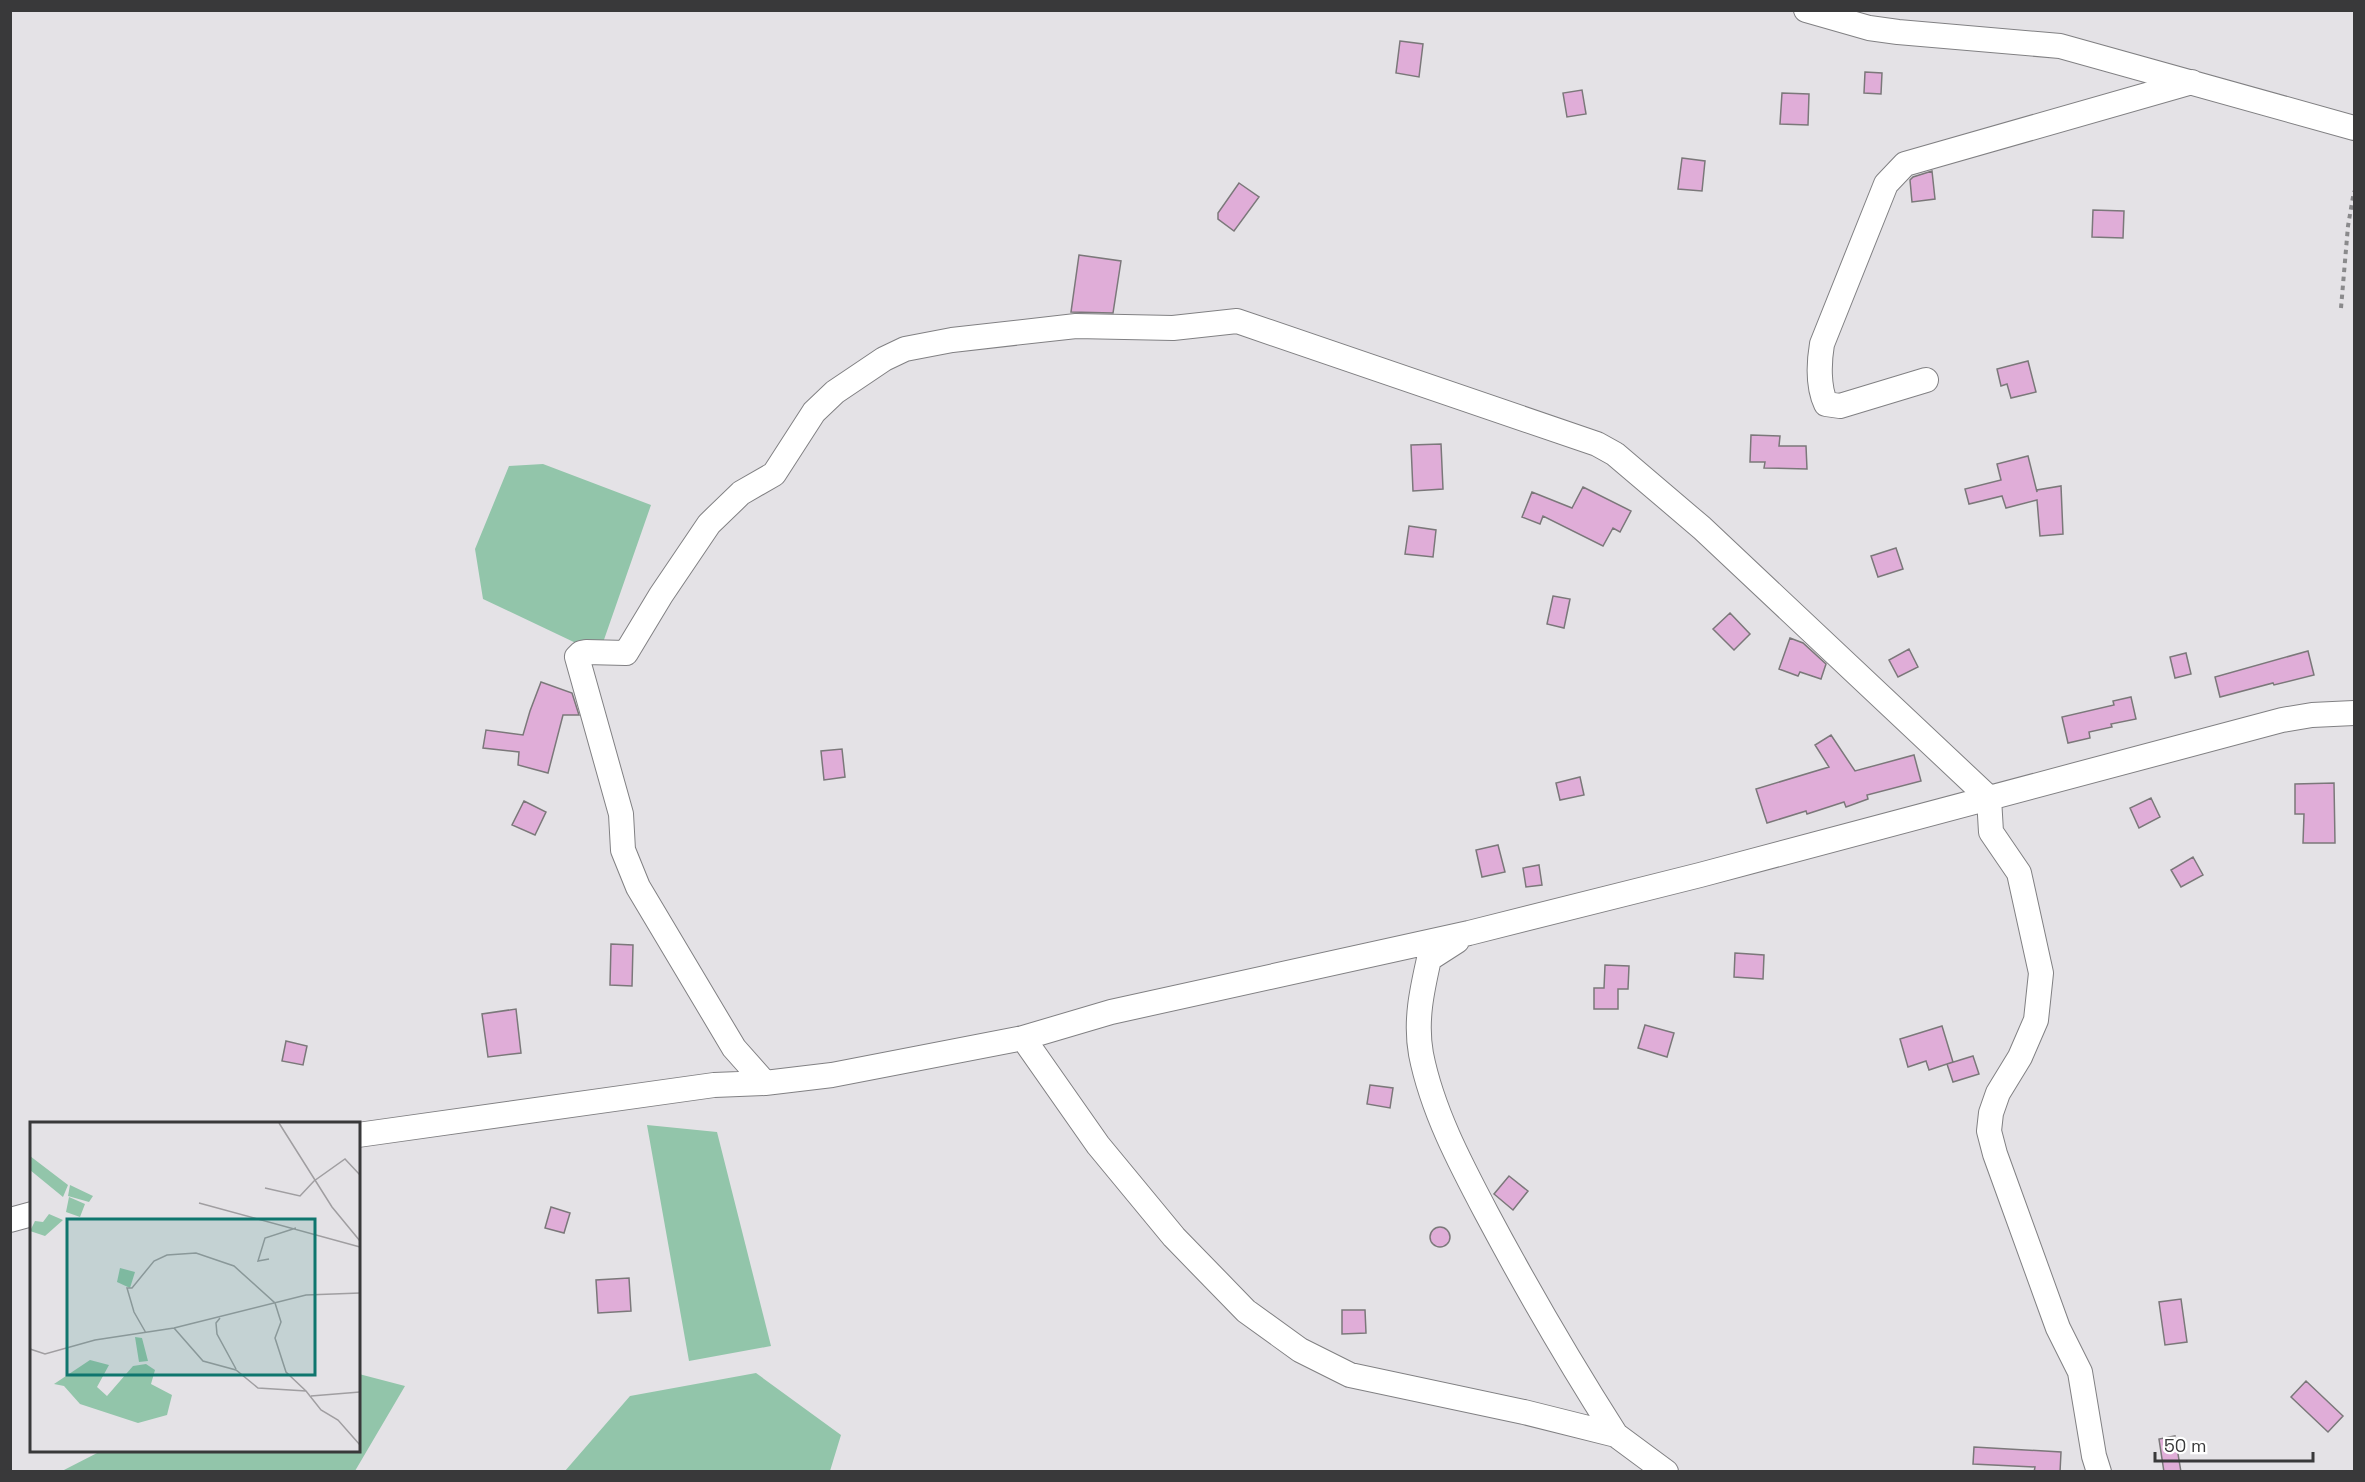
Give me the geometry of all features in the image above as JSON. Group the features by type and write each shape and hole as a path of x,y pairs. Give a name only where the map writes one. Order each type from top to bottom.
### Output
{"street":[{"path":"1806,10 1879,29 2060,46 2355,128"},
{"path":"1926,380 1840,406 1826,404 1822,396 1820,356 1822,344 1886,184 1894,173 1905,164 2192,82"},
{"path":"765,1083 734,1048 638,887 623,850 621,814 578,664 578,657 581,653 586,652 626,653 709,524 741,493 774,474 814,412 835,392 884,359 905,349 952,340 1076,326 1173,328 1237,321 1597,444 1615,454 1702,528 1989,798 1990,832 2019,873 2041,973 2036,1020 2020,1057 1998,1093 1991,1113 1989,1131 1995,1154 2058,1328 2080,1372 2094,1456 2099,1472"},
{"path":"360,1135 714,1085 765,1083 874,1068 1023,1038 1111,1012 1469,933 2282,720 2355,712"},
{"path":"1469,933 1429,959 1418,1020 1421,1052 1430,1093 1461,1164 1500,1238 1586,1388 1616,1435 1666,1472"},
{"path":"1023,1038 1098,1145 1174,1237 1246,1311 1300,1350 1350,1375 1524,1412 1616,1435"},
{"path":"10,1220 30,1215"}],"path":[{"path":"2341,308 2348,226 2355,191"}],"green space":[{"path":"543,464 651,505 599,654 483,599 475,549 509,466"},
{"path":"647,1125 717,1132 771,1346 689,1361"},
{"path":"756,1373 841,1435 830,1471 565,1471 630,1396"},
{"path":"360,1374 405,1386 355,1471 62,1471 99,1452 360,1452"}],"building":[{"path":"1400,41 1423,44 1419,77 1396,73"},
{"path":"1865,72 1882,73 1881,94 1864,93"},
{"path":"1582,90 1586,114 1567,117 1563,93"},
{"path":"1782,93 1809,94 1808,125 1780,124"},
{"path":"1682,158 1705,161 1702,191 1678,189"},
{"path":"1932,171 1935,199 1912,202 1910,180"},
{"path":"1239,183 1259,197 1234,231 1218,219 1218,213"},
{"path":"2093,210 2124,211 2123,238 2092,237"},
{"path":"1079,255 1121,261 1113,313 1071,312"},
{"path":"2028,361 2036,392 2011,398 2007,384 2001,386 1997,369"},
{"path":"1751,435 1780,436 1779,446 1806,446 1807,469 1764,468 1765,462 1750,462"},
{"path":"1441,444 1443,489 1413,491 1411,445"},
{"path":"2028,456 2037,492 2037,490 2061,486 2063,534 2040,536 2037,500 2006,508 2002,496 1969,504 1965,489 2001,480 1997,464"},
{"path":"1583,487 1631,511 1620,532 1613,528 1603,546 1543,516 1540,524 1522,517 1532,492 1572,508"},
{"path":"1409,526 1436,530 1433,557 1405,554"},
{"path":"1896,548 1903,569 1878,577 1871,556"},
{"path":"1553,596 1570,599 1564,628 1547,624"},
{"path":"1730,613 1750,634 1734,650 1713,629"},
{"path":"1790,638 1803,643 1826,664 1821,679 1800,672 1798,676 1779,669"},
{"path":"1909,649 1918,667 1898,677 1889,660"},
{"path":"2308,651 2314,675 2220,697 2215,677"},
{"path":"2186,653 2191,674 2175,678 2170,657"},
{"path":"541,682 572,693 579,715 563,715 548,773 518,765 519,752 483,748 486,730 523,735"},
{"path":"2131,697 2136,719 2111,724 2112,727 2089,732 2090,738 2068,743 2062,717 2114,705 2113,701"},
{"path":"1831,735 1855,771 1914,755 1921,781 1867,795 1868,799 1846,807 1844,802 1807,814 1806,811 1767,823 1756,789 1829,767 1815,745"},
{"path":"842,749 845,777 824,780 821,751"},
{"path":"1580,777 1584,795 1560,800 1556,783"},
{"path":"2334,783 2335,843 2303,843 2304,814 2295,814 2295,784"},
{"path":"2151,798 2160,817 2139,828 2130,808"},
{"path":"524,801 546,812 535,835 512,825"},
{"path":"1498,845 1505,872 1482,877 1476,850"},
{"path":"2193,857 2203,875 2181,887 2171,870"},
{"path":"1539,865 1542,885 1526,887 1523,868"},
{"path":"611,944 633,945 632,986 610,985"},
{"path":"1735,953 1764,955 1763,979 1734,977"},
{"path":"1605,965 1629,966 1628,989 1618,989 1618,1009 1594,1009 1594,988 1604,988"},
{"path":"516,1009 521,1053 488,1057 482,1014"},
{"path":"1645,1025 1674,1033 1667,1057 1638,1048"},
{"path":"1942,1026 1953,1062 1929,1070 1926,1061 1908,1067 1900,1039"},
{"path":"286,1041 307,1046 303,1065 282,1061"},
{"path":"1973,1056 1979,1074 1953,1082 1947,1064"},
{"path":"1370,1085 1393,1088 1390,1108 1367,1104"},
{"path":"1509,1176 1528,1191 1513,1210 1494,1194"},
{"path":"551,1207 570,1213 564,1233 545,1228"},
{"path":"1440,1227 1447,1230 1450,1237 1447,1244 1440,1247 1433,1244 1430,1237 1433,1230"},
{"path":"629,1278 631,1311 598,1313 596,1280"},
{"path":"2181,1299 2187,1342 2165,1345 2159,1302"},
{"path":"1342,1310 1365,1310 1366,1333 1342,1334"},
{"path":"2306,1381 2343,1416 2328,1432 2291,1397"},
{"path":"2175,1436 2181,1472 2164,1472 2159,1439"},
{"path":"1974,1447 2061,1452 2060,1472 2034,1472 2035,1467 1973,1464"}]}
